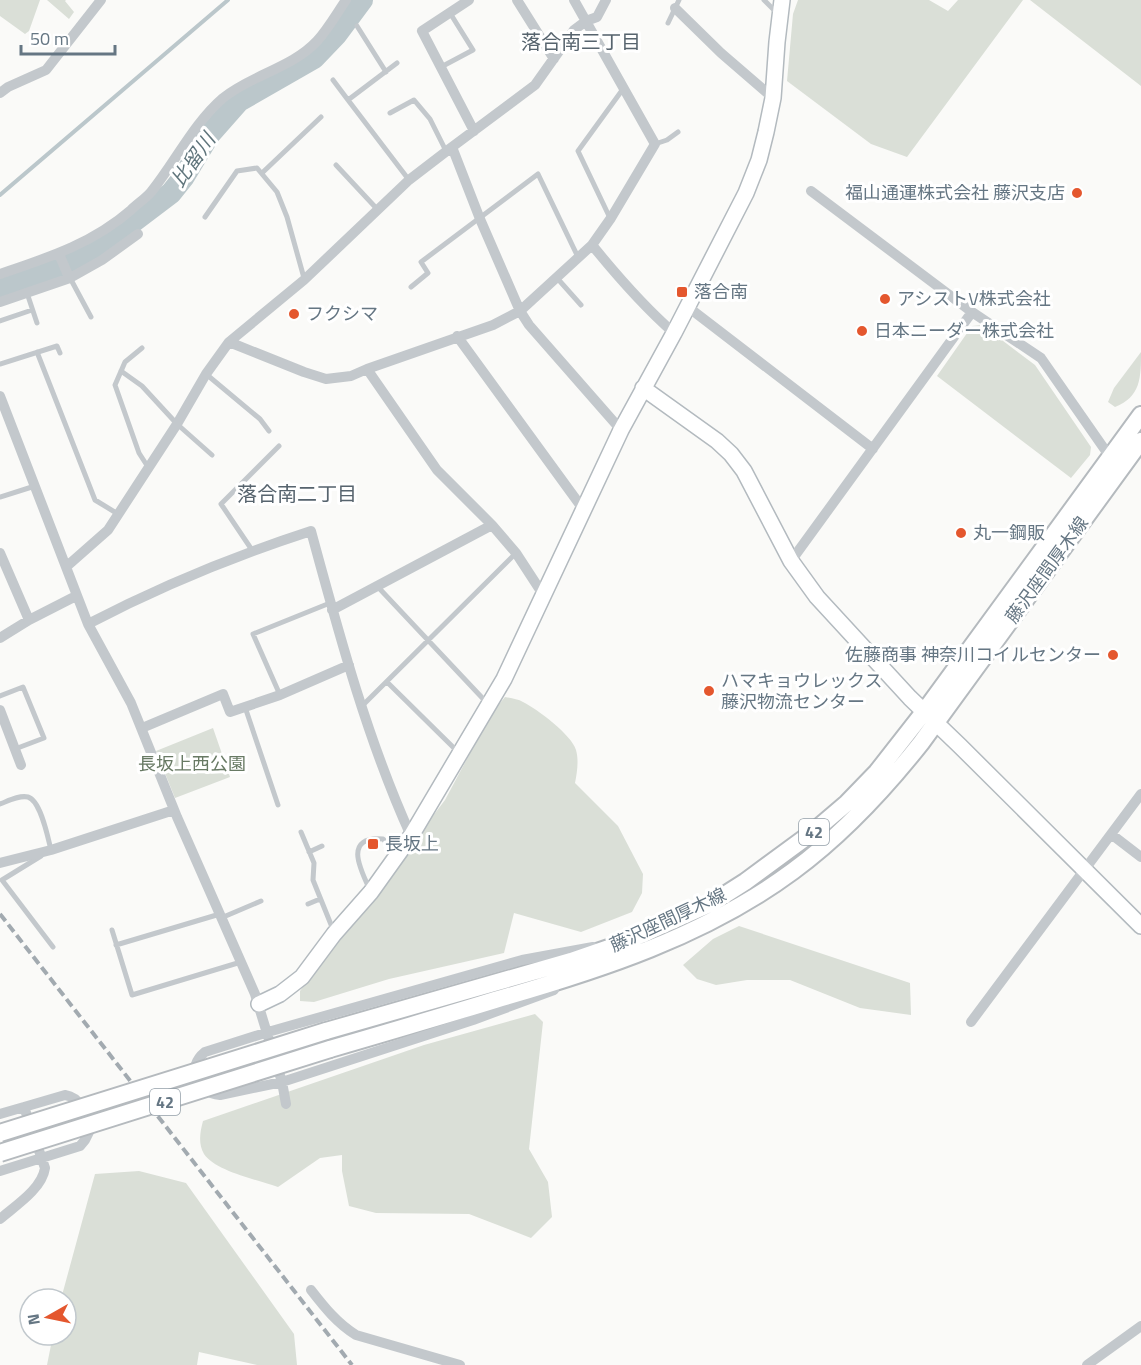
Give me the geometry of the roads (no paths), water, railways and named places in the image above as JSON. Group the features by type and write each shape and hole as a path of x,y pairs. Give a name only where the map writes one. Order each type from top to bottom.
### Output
{"main road":[{"name":"藤沢座間厚木線","path":"0,1153 330,1049 586,974 690,931 755,896 792,872 827,844 889,783 930,717 1141,415"},
{"name":"藤沢座間厚木線","path":"0,1133 326,1031 572,961 623,943 712,903 745,882 847,804 930,717 1141,441"}],"street":[{"path":"0,93 46,70 101,0"},
{"path":"0,274 60,256 94,238 123,217 148,195 201,120 225,97 252,79 289,61 316,42 346,0"},
{"path":"469,0 422,31 474,131"},
{"path":"517,0 554,59"},
{"path":"229,342 326,379 351,376 457,336 493,326 520,311 591,245 611,218 655,144 574,0"},
{"path":"66,567 108,530 177,424 206,374 229,342 304,280 409,180 534,85 574,30 586,21 597,17 606,0"},
{"path":"259,1004 280,994 302,977 334,934 371,892 411,836 520,649 583,508 621,430 688,307 746,193 764,143 773,98 782,0"},
{"path":"677,4 721,53 773,98"},
{"path":"449,149 520,311 529,325 621,430"},
{"path":"811,191 972,312 1041,358 1110,457"},
{"path":"0,302 69,276 102,260 138,234"},
{"path":"591,245 631,293 674,333"},
{"path":"60,256 69,276"},
{"path":"688,307 873,449"},
{"path":"791,561 972,312"},
{"path":"457,336 583,508"},
{"path":"367,369 437,470 492,525 516,553 544,596"},
{"path":"643,388 717,441 731,454 744,471 791,561 838,622 930,717 1141,926"},
{"path":"1,401 76,596 142,728 174,810 259,1004 282,1082 286,1104"},
{"path":"331,607 492,525"},
{"path":"88,624 135,600 252,550 310,531 362,706 396,802 411,836"},
{"path":"0,553 29,620"},
{"path":"0,638 76,596"},
{"path":"142,728 223,694 230,712 280,695 349,665"},
{"path":"0,710 21,765"},
{"path":"971,1022 1141,794"},
{"path":"0,863 51,850 174,810"},
{"path":"1111,834 1141,857"},
{"path":"586,974 548,993 473,1020 282,1082 220,1095 210,1094 202,1089 196,1079 195,1065 205,1052 522,960 623,943"},
{"path":"0,1114 65,1095 72,1096 81,1103 89,1132 80,1146 0,1171"},
{"path":"0,1220 44,1176 43,1158 24,1107"},
{"path":"311,1290 342,1327 356,1335 460,1365"},
{"path":"1087,1365 1141,1326"}],"lane":[{"path":"764,0 780,17"},
{"path":"668,23 677,4"},
{"path":"441,67 473,50 450,13"},
{"path":"357,26 386,72"},
{"path":"348,100 397,63"},
{"path":"333,80 409,180"},
{"path":"611,218 578,151 623,89"},
{"path":"390,113 414,100 430,119 449,149"},
{"path":"262,173 321,117"},
{"path":"655,144 667,140 678,132"},
{"path":"336,165 379,210"},
{"path":"205,217 237,171 257,168 277,192 287,217 304,280"},
{"path":"411,287 428,273 421,262 538,174 578,257"},
{"path":"69,276 91,317"},
{"path":"557,278 581,305"},
{"path":"27,293 38,323"},
{"path":"0,321 33,310"},
{"path":"0,364 57,346 60,353"},
{"path":"142,348 125,362 115,385 139,453 148,467"},
{"path":"38,352 95,500 118,514"},
{"path":"121,371 142,386 177,424 212,455"},
{"path":"206,374 260,419 269,431"},
{"path":"252,550 221,504 279,446"},
{"path":"0,497 35,486"},
{"path":"362,706 516,553"},
{"path":"376,586 489,705"},
{"path":"280,695 253,634 331,607"},
{"path":"387,682 460,754"},
{"path":"0,696 23,687 44,738 15,750"},
{"path":"245,707 278,805"},
{"path":"0,804 20,797 28,797 34,800 42,817 51,850 2,880 53,947"},
{"path":"301,832 314,863 313,880 334,934"},
{"path":"371,892 359,865 357,852 361,844 372,838 383,839 398,855"},
{"path":"309,852 322,846"},
{"path":"308,904 320,899"},
{"path":"116,945 221,916 261,901"},
{"path":"112,930 132,995 241,962"}],"waterway":[{"path":"0,195 228,0"},
{"name":"比留川","path":"0,286 53,269 101,246 171,193 183,178 209,135 239,101 314,58 336,35 362,0"}],"railway":[{"path":"0,914 352,1365"}],"place":[{"name":"福山通運株式会社 藤沢支店","path":"1077,193"},
{"name":"落合南","path":"682,292"},
{"name":"アシストV株式会社","path":"885,299"},
{"name":"フクシマ","path":"294,314"},
{"name":"日本ニーダー株式会社","path":"862,331"},
{"name":"丸一鋼販","path":"961,533"},
{"name":"佐藤商事 神奈川コイルセンター","path":"1113,655"},
{"name":"ハマキョウレックス 藤沢物流センター","path":"709,691"},
{"name":"長坂上","path":"373,844"}],"district":[{"name":"落合南三丁目","path":"581,42"},
{"name":"落合南二丁目","path":"297,494"}],"park label":[{"name":"長坂上西公園","path":"192,764"}]}
